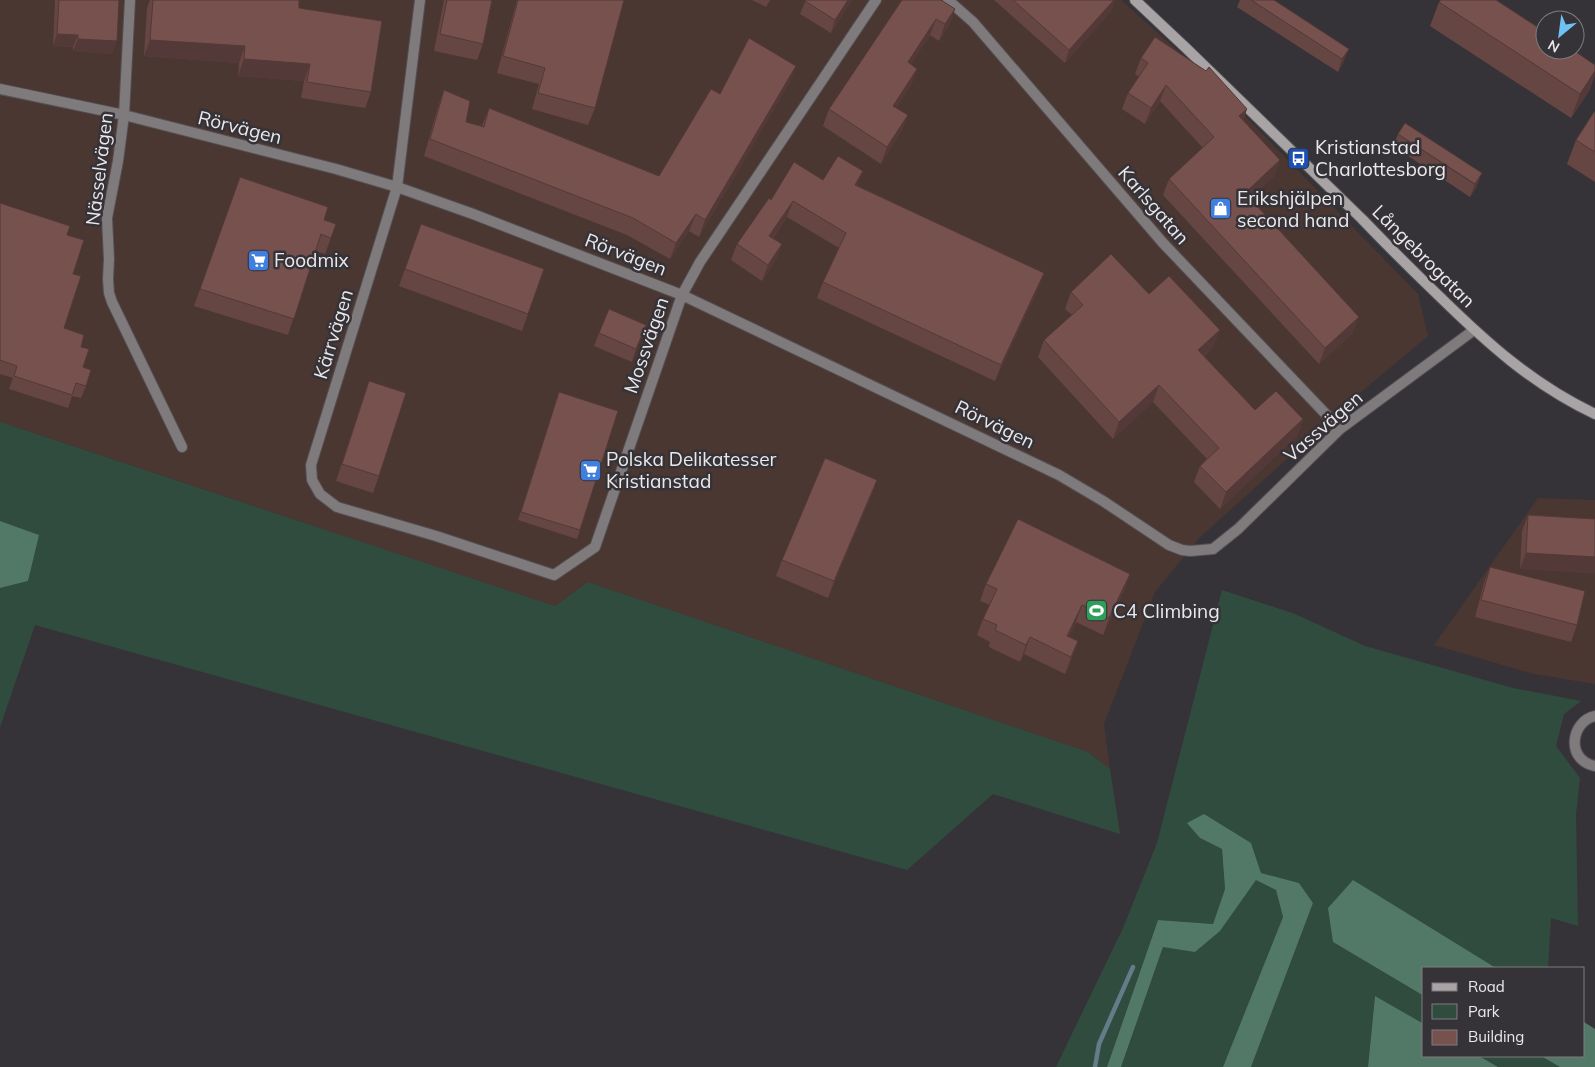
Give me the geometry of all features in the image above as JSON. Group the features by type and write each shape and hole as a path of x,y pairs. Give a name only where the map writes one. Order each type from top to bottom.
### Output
{"main road":[{"name":"Långebrogatan","path":"1135,0 1474,330 1507,359 1537,381 1595,414"}],"street":[{"name":"Nässelvägen","path":"130,0 124,115 118,161 107,218 110,260 109,292 112,302 182,447"},
{"name":"Kärrvägen","path":"420,0 397,187 311,465 312,480 320,494 337,507 436,536"},
{"name":"Mossvägen","path":"436,536 554,574 595,547 682,295 700,262 876,0"},
{"name":"Karlsgatan","path":"948,0 973,22 1163,243 1340,429"},
{"name":"Rörvägen","path":"0,89 124,115 336,169 397,187 473,214 682,295 1060,475 1169,545 1182,550 1200,551"},
{"name":"Vassvägen","path":"1200,551 1213,549 1232,534 1340,429 1474,330"},
{"path":"1595,716 1588,718 1583,723 1576,736 1575,744 1577,755 1583,762 1595,766"}],"shaded area":[{"path":"0,0 1121,0 1208,78 1418,294 1428,336 1366,388 1199,538 1155,592 1104,724 1110,769 1088,752 588,582 555,606 0,422"},
{"path":"1538,498 1595,500 1595,684 1534,674 1434,645"}],"green space":[{"path":"0,422 555,606 588,582 1088,752 1110,769 1120,834 993,794 907,870 35,625 0,727 0,588 28,581 38,535 0,521"},
{"path":"0,521 39,535 28,581 0,588"},
{"path":"1222,590 1295,614 1365,646 1513,688 1581,701 1564,714 1556,746 1580,778 1576,815 1578,926 1551,918 1548,967 1494,967 1353,881 1333,942 1422,995 1422,1023 1375,996 1368,1067 1251,1067 1313,903 1299,883 1261,873 1251,843 1200,838 1222,849 1225,889 1213,924 1158,920 1107,1067 1056,1067 1123,928 1157,843"},
{"path":"1204,814 1251,843 1261,873 1299,883 1313,903 1251,1067 1223,1067 1283,917 1276,890 1256,880 1220,931 1195,952 1163,947 1121,1067 1107,1067 1158,920 1213,924 1225,889 1222,849 1200,838 1187,823"},
{"path":"1256,879 1276,890 1283,917 1223,1067 1121,1067 1163,947 1220,931"},
{"path":"1353,880 1494,967 1422,967 1422,995 1333,942 1328,908"},
{"path":"1375,996 1422,1023 1422,1057 1481,1057 1498,1067 1368,1067"},
{"path":"1585,1023 1595,1029 1595,1067 1560,1067 1543,1057 1585,1057"},
{"path":"1481,1057 1543,1057 1560,1067 1498,1067"}],"building":[{"path":"59,0 119,0 117,41 78,39 78,35 57,34"},
{"path":"153,0 299,0 299,8 382,21 371,92 307,82 310,64 244,59 245,46 150,40"},
{"path":"447,0 492,0 483,44 440,34"},
{"path":"518,0 624,0 595,108 538,93 545,68 503,56"},
{"path":"806,0 848,0 835,20"},
{"path":"902,0 941,0 955,9 945,24 936,19 908,62 917,69 893,106 908,115 887,147 829,109"},
{"path":"1013,0 1114,0 1069,50"},
{"path":"1251,0 1274,0 1349,49 1342,59"},
{"path":"1441,0 1496,0 1535,25 1535,60 1585,60 1585,58 1595,65 1595,71 1580,94 1439,2"},
{"path":"1155,37 1206,71 1209,67 1247,109 1239,116 1280,160 1245,193 1359,317 1325,348 1169,179 1214,137 1166,85 1151,108 1128,93 1148,63 1141,58"},
{"path":"749,38 796,66 705,220 696,214 676,243 633,218 430,139 444,90 470,101 466,122 484,127 489,108 659,176 711,89 720,94"},
{"path":"1595,112 1595,152 1576,140"},
{"path":"1405,123 1482,173 1475,184 1398,134"},
{"path":"838,156 863,171 855,185 1044,273 1001,365 823,282 846,233 793,201 769,236 782,244 768,265 737,244 769,198 771,200 794,162 823,180"},
{"path":"240,177 328,207 324,220 336,224 331,238 321,234 294,319 200,289"},
{"path":"0,203 70,226 67,235 84,240 73,274 81,276 64,328 84,335 81,347 89,349 83,367 91,370 86,386 76,383 72,395 14,376 17,366 0,360"},
{"path":"421,224 544,269 528,314 405,269"},
{"path":"1111,254 1149,294 1169,276 1220,330 1198,350 1255,410 1276,391 1303,419 1226,492 1200,466 1219,448 1159,385 1119,422 1044,340 1083,305 1071,292"},
{"path":"609,309 646,325 636,349 599,333"},
{"path":"369,381 406,393 379,476 342,464"},
{"path":"559,392 618,411 580,530 521,512"},
{"path":"825,458 877,480 834,581 782,560"},
{"path":"1528,515 1595,519 1595,557 1526,553"},
{"path":"1018,519 1130,574 1109,618 1082,605 1067,636 1078,641 1071,657 1030,637 1026,645 995,630 997,625 983,619 997,589 986,584"},
{"path":"1490,567 1585,591 1577,625 1481,600"}],"waterway":[{"path":"1095,1067 1099,1044 1133,967"}],"place":[{"name":"Kristianstad Charlottesborg","path":"1299,158"},
{"name":"Erikshjälpen second hand","path":"1221,209"},
{"name":"Foodmix","path":"258,260"},
{"name":"Polska Delikatesser Kristianstad","path":"590,470"},
{"name":"C4 Climbing","path":"1097,611"}]}
